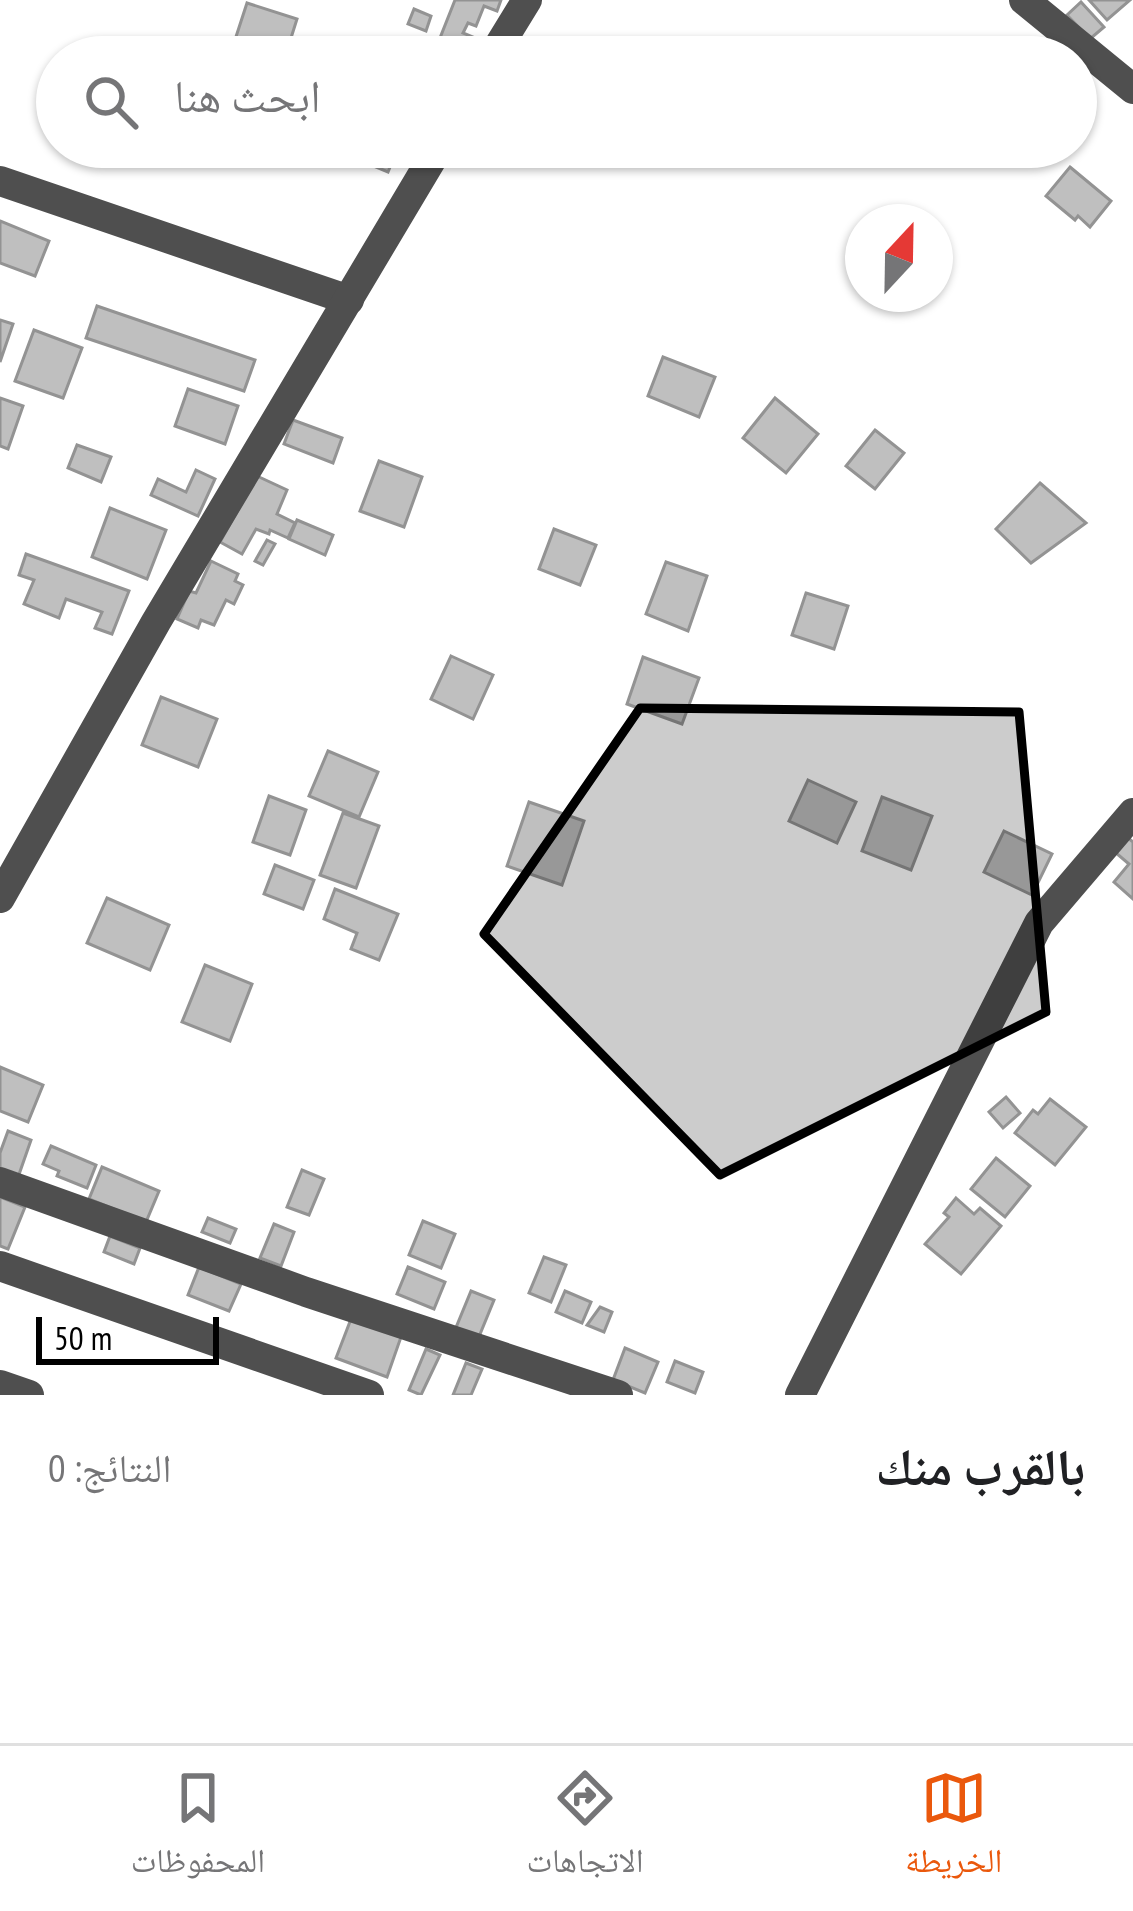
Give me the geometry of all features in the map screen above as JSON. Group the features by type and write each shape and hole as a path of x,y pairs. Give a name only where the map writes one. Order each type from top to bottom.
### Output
{"street":[{"path":"505,36 526,0"},
{"path":"1024,0 1068,36"},
{"path":"1097,60 1133,89"},
{"path":"0,898 156,622 427,168"},
{"path":"0,181 349,300"},
{"path":"800,1395 1039,922 1133,813"},
{"path":"0,1182 306,1292 618,1395"},
{"path":"0,1266 368,1395"},
{"path":"0,1385 29,1395"}],"highlighted area":[{"path":"640,708 1019,712 1046,1012 720,1175 484,934"}],"building":[{"path":"455,0 501,0 497,11 484,6 476,26 468,23 463,33 470,36 441,36"},
{"path":"1089,0 1130,0 1107,20"},
{"path":"1081,2 1104,27 1087,36 1067,15"},
{"path":"247,3 297,19 292,36 236,36"},
{"path":"414,9 431,16 426,31 408,24"},
{"path":"1071,168 1111,201 1090,227 1046,196"},
{"path":"0,221 49,241 35,276 0,263"},
{"path":"97,306 255,360 244,391 86,338"},
{"path":"0,320 13,324 0,362"},
{"path":"34,330 82,348 63,398 15,381"},
{"path":"663,357 715,377 699,417 648,396"},
{"path":"188,389 238,406 225,444 175,426"},
{"path":"0,398 23,406 8,449 0,446"},
{"path":"775,398 818,434 786,473 743,438"},
{"path":"293,420 342,438 333,463 284,444"},
{"path":"875,430 904,453 875,489 846,466"},
{"path":"77,445 111,457 101,482 68,468"},
{"path":"379,461 422,477 404,527 360,511"},
{"path":"196,470 215,479 198,516 151,495 158,479 186,492"},
{"path":"257,476 287,490 277,514 295,523 288,538 256,529 242,554 220,542"},
{"path":"1040,483 1086,523 1031,563 996,529"},
{"path":"110,508 166,530 147,579 92,557"},
{"path":"297,520 333,535 325,555 289,539"},
{"path":"554,529 596,545 580,585 539,569"},
{"path":"267,540 275,544 263,565 255,561"},
{"path":"26,554 129,591 112,634 95,628 102,612 66,599 59,618 24,604 34,580 19,575"},
{"path":"211,561 238,574 235,581 243,585 234,604 226,600 214,625 201,620 198,628 177,619 189,591 196,593"},
{"path":"666,562 707,576 688,631 646,614"},
{"path":"806,593 848,606 834,649 792,635"},
{"path":"451,656 493,675 473,719 431,699"},
{"path":"643,657 699,678 682,724 627,704"},
{"path":"161,697 217,719 198,767 142,745"},
{"path":"328,751 378,772 359,817 309,796"},
{"path":"808,780 856,802 837,843 789,821"},
{"path":"269,796 306,810 290,855 253,842"},
{"path":"882,797 932,816 911,870 862,851"},
{"path":"529,802 584,821 562,885 507,866"},
{"path":"343,813 379,826 356,888 320,875"},
{"path":"1004,831 1052,854 1032,895 984,872"},
{"path":"1127,837 1133,842 1133,899 1114,882 1129,864 1116,853"},
{"path":"275,865 314,880 303,909 264,894"},
{"path":"335,889 398,914 379,960 351,949 357,933 324,919"},
{"path":"107,898 169,925 150,970 87,943"},
{"path":"205,965 252,984 230,1041 182,1022"},
{"path":"0,1067 43,1085 28,1122 0,1111"},
{"path":"1006,1097 1020,1113 1003,1128 989,1112"},
{"path":"1050,1099 1086,1127 1055,1165 1015,1133 1033,1110 1038,1114"},
{"path":"8,1131 31,1140 16,1183 0,1177 0,1153"},
{"path":"51,1146 96,1165 87,1188 57,1176 59,1171 43,1164"},
{"path":"996,1158 1030,1186 1005,1217 971,1189"},
{"path":"102,1167 159,1191 146,1222 89,1199"},
{"path":"302,1170 324,1179 309,1215 287,1207"},
{"path":"0,1197 25,1207 8,1249 0,1246"},
{"path":"956,1198 974,1214 980,1208 1001,1226 961,1274 925,1244 949,1217 944,1213"},
{"path":"208,1218 236,1229 230,1243 202,1232"},
{"path":"423,1221 455,1234 441,1268 409,1255"},
{"path":"274,1224 294,1232 281,1266 260,1258"},
{"path":"110,1236 140,1248 134,1264 104,1252"},
{"path":"544,1257 566,1265 551,1302 529,1293"},
{"path":"199,1267 241,1284 229,1311 188,1295"},
{"path":"408,1267 445,1282 434,1309 397,1294"},
{"path":"471,1291 494,1300 478,1339 455,1330"},
{"path":"565,1291 591,1302 582,1323 556,1312"},
{"path":"600,1307 612,1312 604,1332 587,1325"},
{"path":"351,1319 401,1337 387,1377 336,1358"},
{"path":"625,1348 658,1362 645,1393 613,1380"},
{"path":"426,1349 440,1355 421,1395 409,1390"},
{"path":"675,1361 703,1372 695,1393 667,1382"},
{"path":"466,1363 482,1369 471,1395 453,1395"}]}
